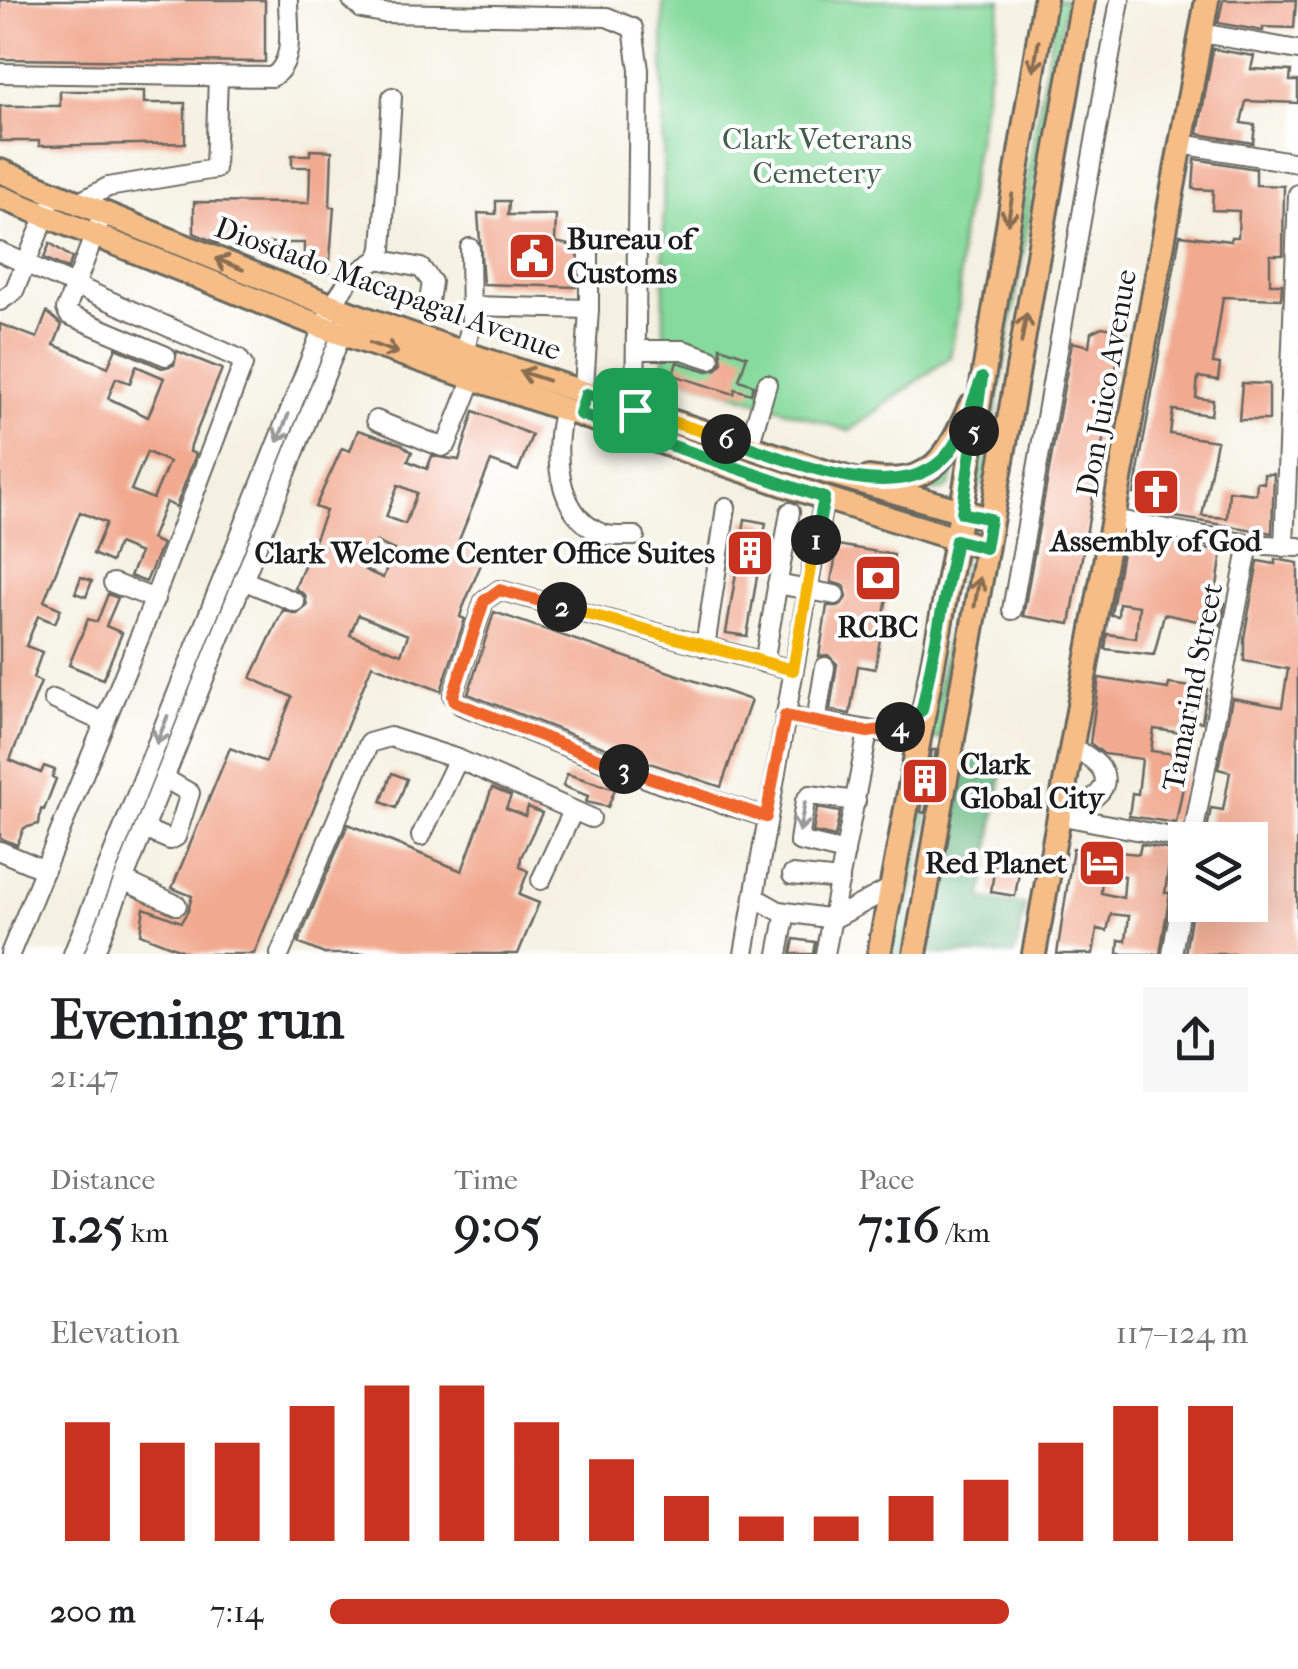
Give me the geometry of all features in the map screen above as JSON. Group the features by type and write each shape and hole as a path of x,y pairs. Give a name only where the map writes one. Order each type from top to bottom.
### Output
{"main road":[{"path":"879,954 962,513 1045,0"},
{"path":"915,954 1083,0"},
{"name":"Don Juico Avenue","path":"1034,954 1207,0"},
{"name":"Diosdado Macapagal Avenue","path":"0,171 473,378 577,406 635,410 826,472 990,519"},
{"name":"Diosdado Macapagal Avenue","path":"0,197 93,236 337,320 464,353 577,406 824,498 985,548"},
{"path":"826,472 887,481 929,470 953,446 982,378"}],"street":[{"path":"0,73 272,77 282,71 288,58 288,0"},
{"path":"352,0 362,9 383,13 607,17 633,28 639,58 635,410"},
{"path":"1012,610 1120,0"},
{"path":"1200,33 1298,50"},
{"path":"78,203 108,187 215,170 218,76"},
{"path":"83,952 124,880 244,580 352,276 378,259 387,228 392,97"},
{"path":"1058,132 1094,139"},
{"path":"1181,144 1298,163"},
{"path":"0,300 14,292 55,194"},
{"path":"1113,519 1248,544 1291,547 1298,194"},
{"path":"103,214 65,304 69,315 166,356"},
{"path":"464,353 471,306 470,248"},
{"path":"0,252 238,358 243,366 154,599 10,954"},
{"path":"589,255 588,309 577,406 558,430 561,482 583,522 605,535 635,536"},
{"path":"378,259 421,268 432,282 428,301"},
{"path":"471,306 588,309"},
{"path":"83,952 337,320"},
{"path":"636,350 683,350 710,358"},
{"path":"376,420 442,447 448,444 473,378"},
{"path":"749,446 767,384"},
{"path":"744,954 824,498"},
{"path":"705,647 726,507"},
{"path":"764,664 790,512"},
{"name":"Tamarind Street","path":"1194,822 1248,544"},
{"path":"244,580 295,602"},
{"path":"114,583 154,599"},
{"path":"777,584 836,595"},
{"path":"766,817 643,777 461,705 453,696 484,601 499,590 793,670"},
{"path":"816,721 825,667"},
{"path":"53,699 103,722"},
{"path":"785,716 868,732 895,730 922,710"},
{"path":"825,954 868,732"},
{"path":"280,954 369,743 390,736 458,759 582,814 541,880"},
{"path":"1058,812 1088,803 1103,790 1106,778 1098,762 1070,747"},
{"path":"421,836 458,759"},
{"path":"144,829 170,840 176,837 190,793 164,778"},
{"path":"845,852 800,841 805,801 812,795 856,801"},
{"path":"1058,812 1168,835"},
{"path":"0,851 45,870"},
{"path":"792,874 840,880"},
{"path":"124,880 177,905"},
{"path":"754,897 786,912 833,919 891,888"},
{"path":"778,954 786,912"},
{"path":"1172,954 1178,922"}],"green space":[{"name":"Clark Veterans Cemetery","path":"663,0 1001,0 960,242 959,304 950,357 849,431 664,371"},
{"path":"1057,0 1066,0 985,477 974,500"},
{"path":"952,461 953,473 947,488 935,491 909,484"},
{"path":"965,554 944,689 941,739 927,737"},
{"path":"968,754 1004,760 982,899 1026,905 1015,954 930,954"},
{"path":"914,812 927,814 902,954 890,954"}],"building":[{"path":"0,0 265,0 265,62 0,59"},
{"path":"1223,0 1296,0 1294,28 1263,27 1263,31 1218,23"},
{"path":"1213,49 1254,56 1251,69 1291,71 1290,81 1298,81 1298,103 1246,101 1241,123 1255,125 1253,143 1198,134"},
{"path":"60,91 144,91 144,103 185,103 185,143 39,146 39,141 0,141 0,106 60,106"},
{"path":"310,150 332,151 330,207 334,207 329,273 304,273 304,243 217,243 194,233 194,202 309,203 310,167 292,167 292,155 310,155"},
{"path":"1195,159 1256,169 1256,185 1284,186 1283,255 1270,255 1270,284 1282,284 1281,299 1223,297 1213,363 1220,364 1218,380 1198,377 1196,398 1213,400 1211,415 1173,410 1170,434 1217,441 1202,516 1227,518 1229,491 1256,494 1257,482 1264,483 1264,474 1274,474 1272,533 1139,511 1142,495 1134,494 1180,235 1231,241 1231,237 1238,237 1239,211 1212,210 1213,190 1193,189"},
{"path":"496,201 509,201 508,215 556,215 555,242 579,247 576,287 483,284 478,213 496,214"},
{"path":"50,243 72,258 68,269 44,258"},
{"path":"47,312 62,325 54,345 108,367 116,348 162,368 174,365 177,351 222,369 191,445 190,452 196,454 176,507 166,502 151,539 162,544 146,582 130,576 140,553 118,544 111,562 93,554 106,523 80,512 44,601 61,609 55,623 38,616 26,646 42,652 33,678 41,682 10,760 41,773 44,766 55,770 52,777 56,779 44,810 41,809 39,824 24,828 17,845 0,838 0,324 37,338","holes":["136,366 164,378 148,417 108,398 116,378 130,383","147,452 169,462 153,499 131,490"]},
{"path":"1114,322 1124,324 1070,624 1023,616 1072,342 1089,346 1091,332 1102,327 1113,329"},
{"path":"720,347 747,356 739,380 754,385 751,394 735,389 734,394 673,375 677,362 707,371 717,369 722,362"},
{"path":"1242,383 1269,384 1269,420 1239,420"},
{"path":"474,411 532,435 518,471 491,461 459,540 486,552 462,610 460,617 465,619 441,691 372,665 254,954 191,954 140,934 144,908 181,922 188,911 192,896 172,888 230,748 266,762 292,697 251,678 283,610 297,614 307,606 305,595 295,588 326,511 315,507 342,448 350,451 358,430 401,444 412,452 408,461 427,469 432,456 459,460","holes":["398,485 417,493 405,524 386,517","376,542 394,550 383,578 365,570","358,615 408,635 401,654 350,635"]},
{"name":"Clark Welcome Center Office Suites","path":"745,519 766,523 747,636 726,633"},
{"path":"1125,535 1222,552 1215,601 1225,603 1221,626 1164,614 1154,655 1105,649 1107,634 1136,638 1139,606 1119,603 1118,616 1111,615"},
{"path":"838,545 894,555 875,669 858,666 850,714 830,710 837,664 828,655 819,656 827,606 840,606 847,596 844,586 831,582"},
{"path":"1275,559 1298,563 1297,954 1185,954 1190,922 1268,922 1268,822 1208,822 1211,808 1223,810 1230,772 1218,769 1232,698 1282,707 1288,669 1244,661 1244,638 1258,561 1275,564"},
{"path":"81,577 92,581 86,597 75,593"},
{"path":"108,594 118,598 106,626 122,633 103,679 69,665 88,619 97,622"},
{"path":"494,612 751,700 721,787 605,748 468,694"},
{"path":"1099,678 1168,689 1169,684 1207,689 1202,722 1191,720 1189,734 1154,729 1151,751 1175,754 1177,770 1186,771 1176,822 1129,816 1132,793 1138,794 1142,759 1104,754 1090,743"},
{"path":"932,750 936,750 925,813 921,812"},
{"path":"392,773 407,779 396,808 381,802"},
{"path":"567,774 615,789 608,807 586,802 588,796 563,786"},
{"path":"492,788 511,796 506,808 525,816 528,807 542,813 521,857 520,867 528,871 519,895 539,903 518,954 324,954 298,943 348,824 462,871"},
{"path":"817,808 840,812 835,837 813,832"},
{"path":"1141,844 1168,849 1168,905 1160,954 1118,954 1119,940 1126,941 1129,916 1111,914 1107,931 1097,929 1093,954 1057,954 1073,848 1139,854","holes":["1102,874 1125,876 1123,898 1101,893"]},
{"path":"996,857 1021,861 1015,896 991,892"},
{"path":"794,939 815,942 813,954 791,954"}],"place":[{"name":"Bureau of Customs","path":"532,256"},
{"name":"Assembly of God","path":"1156,492"},
{"name":"Clark Welcome Center Office Suites","path":"750,553"},
{"name":"RCBC","path":"878,578"},
{"name":"Clark Global City","path":"925,781"},
{"name":"Red Planet","path":"1102,863"}],"route":[{"path":"982,378 962,513 990,519 985,548 956,540 922,710 900,728 885,733 785,716 766,817 661,784 461,705 453,696 484,601 499,590 793,670 824,498 580,414 586,394 635,410 826,472 887,481 914,477 943,460 953,446 982,378"}]}
